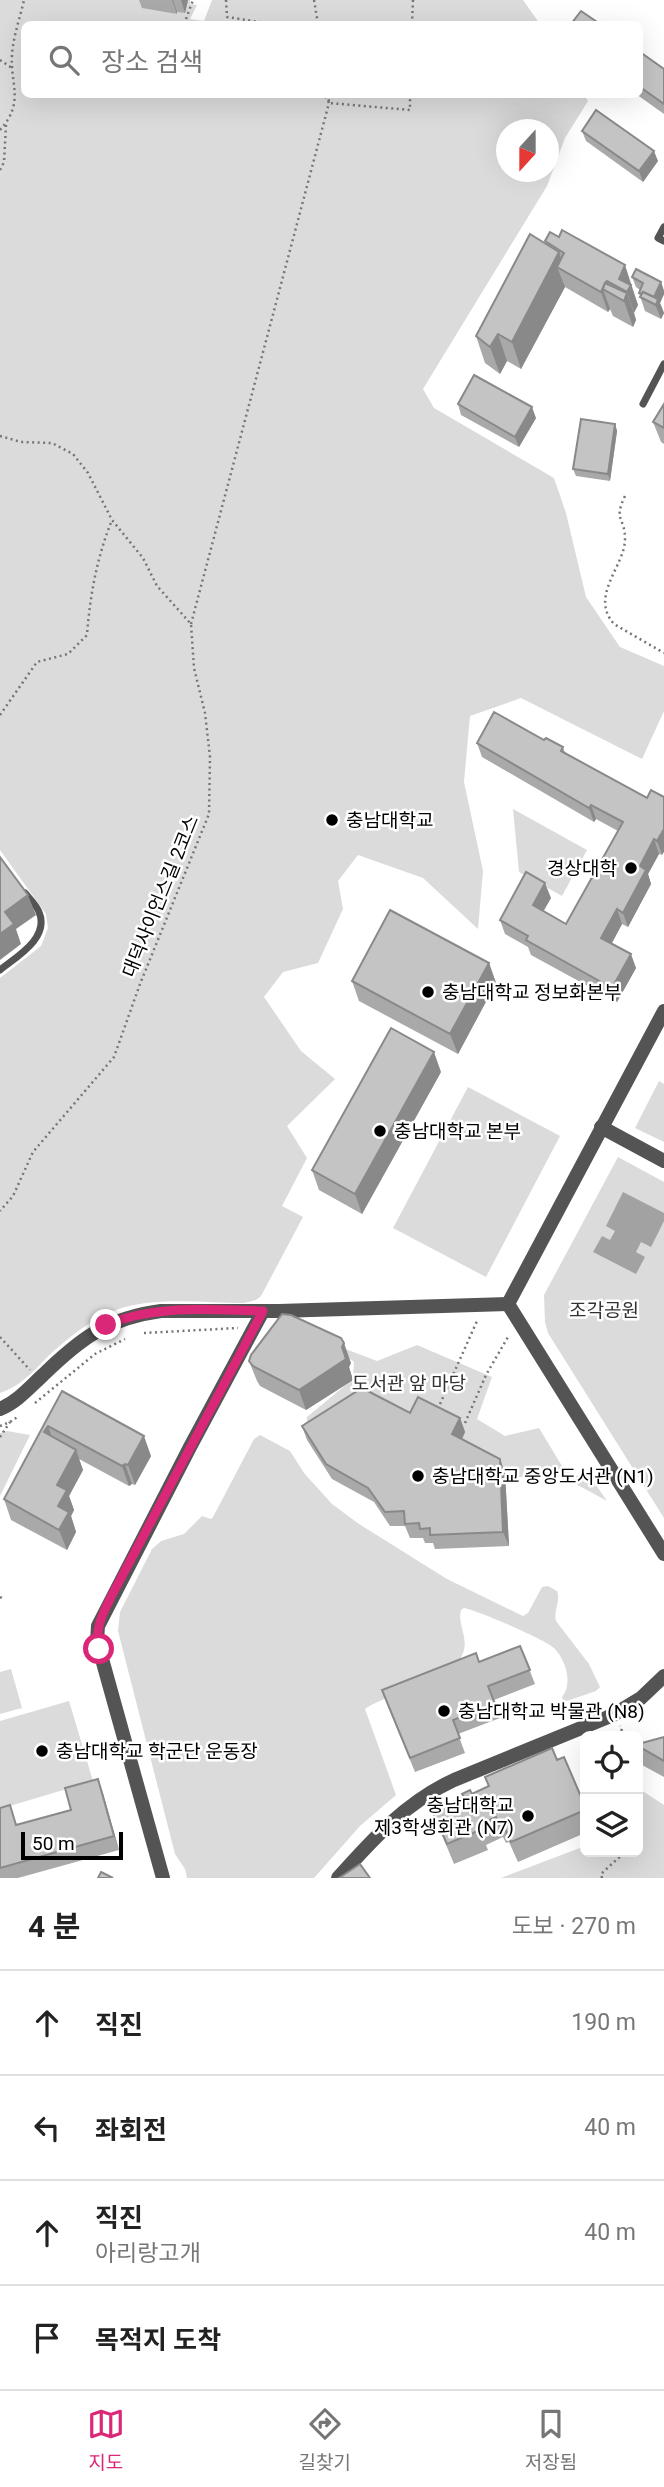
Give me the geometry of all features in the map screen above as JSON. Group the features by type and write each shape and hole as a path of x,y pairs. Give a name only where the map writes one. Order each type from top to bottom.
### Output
{"street":[{"path":"508,1304 664,1012"},
{"path":"601,1127 664,1161"},
{"path":"0,1409 21,1397 72,1346 116,1321 136,1315 161,1311 508,1304"},
{"path":"508,1304 664,1554"},
{"path":"163,1878 97,1641 98,1626 263,1311"},
{"path":"338,1878 387,1825 431,1792 613,1715 641,1698 664,1676"}],"lane":[{"path":"664,227 658,237 664,241"},
{"path":"643,404 664,363"},
{"path":"0,970 30,947 41,925 40,913 16,880"}],"path":[{"path":"0,170 4,162 6,124 16,96 12,53 24,0"},
{"path":"226,0 227,17 253,21"},
{"path":"314,0 318,21"},
{"path":"412,0 412,21"},
{"path":"186,19 192,2"},
{"path":"0,60 12,68"},
{"path":"327,98 329,103 410,110 410,98"},
{"name":"대덕사이언스길 2코스","path":"0,1212 13,1196 33,1152 114,1058 140,984 209,814 210,757 205,713 194,668 191,624 329,103"},
{"path":"0,130 6,124"},
{"path":"0,436 21,442 52,443 73,454 88,473 112,520 143,558 158,586 191,624"},
{"path":"625,496 618,511 625,541 606,592 610,620 664,653"},
{"path":"0,715 37,662 68,654 87,635 90,598 102,545 112,520"},
{"path":"440,1404 477,1321"},
{"path":"144,1333 244,1328"},
{"path":"0,1337 32,1372"},
{"path":"465,1423 486,1375 508,1337"},
{"path":"28,1409 95,1354 125,1339"},
{"path":"0,1426 19,1415"},
{"path":"0,1437 10,1422"},
{"path":"602,1878 601,1874 620,1857"}],"green space":[{"path":"0,0 144,0 176,14 190,0 190,4 197,5 190,19 204,21 21,21 21,98 586,98 588,101 565,138 559,154 559,119 496,119 496,182 548,182 423,389 434,408 554,478 566,513 586,597 620,647 664,666 664,711 642,759 521,698 470,716 464,782 483,871 478,929 423,878 358,855 338,881 343,909 318,963 283,972 264,997 301,1051 335,1079 287,1126 307,1158 282,1206 303,1217 261,1296 244,1303 162,1302 116,1310 81,1329 19,1384 0,1393 0,978 41,946 48,928 46,914 0,850"},
{"path":"212,0 523,0 538,21 204,21"},
{"path":"513,809 587,850 562,896 519,872"},
{"path":"659,1081 664,1084 664,1142 635,1128"},
{"path":"468,1087 560,1136 486,1277 393,1228"},
{"name":"조각공원","path":"618,1157 664,1182 664,1518 548,1333 545,1322 544,1295"},
{"name":"도서관 앞 마당","path":"327,1342 377,1361 417,1345 492,1377 477,1419 505,1436 539,1428 565,1471 594,1482 607,1501 561,1476 517,1477 457,1449 306,1434 307,1417 353,1379 354,1362"},
{"path":"7,1431 30,1435 0,1496 0,1433"},
{"path":"260,1435 290,1451 304,1473 332,1504 447,1579 523,1616 528,1613 542,1587 548,1586 557,1591 556,1621 589,1664 600,1687 596,1691 564,1702 562,1697 567,1686 567,1672 554,1648 511,1626 464,1608 461,1610 460,1621 464,1647 456,1664 434,1680 365,1709 396,1795 360,1826 314,1878 187,1878 185,1869 175,1854 118,1631 120,1612 152,1549 161,1541 184,1534 202,1516 211,1519 213,1517 254,1439"},
{"name":"충남대학교 학군단 운동장","path":"11,1669 22,1708 0,1714 0,1672"},
{"name":"충남대학교 학군단 운동장","path":"69,1701 93,1781 0,1809 0,1721"},
{"path":"643,1791 664,1805 664,1878 501,1878 580,1848 580,1857 643,1857"}],"shaded area":[{"path":"623,1192 664,1213 664,1221 651,1247 641,1242 636,1252 645,1257 636,1274 593,1252 602,1236 610,1240 615,1231 606,1226"}],"building":[{"path":"581,11 596,21 573,21"},
{"path":"643,54 664,69 664,104 643,89"},
{"path":"596,110 654,151 639,171 582,131"},
{"path":"562,230 625,265 619,279 631,285 627,292 607,281 601,292 557,267 564,253 545,241 550,232 559,237"},
{"path":"530,234 559,252 512,342 498,334 490,347 476,336"},
{"path":"636,269 661,282 654,297 639,293 643,283 632,277"},
{"path":"605,283 627,293 624,301 603,289"},
{"path":"643,292 658,299 656,305 640,297"},
{"path":"474,375 532,407 515,437 458,404"},
{"path":"664,404 664,428 653,422"},
{"path":"581,419 615,424 608,474 573,469"},
{"name":"경상대학","path":"494,712 544,740 546,738 563,747 561,751 647,798 651,790 664,797 664,829 657,841 654,839 640,866 646,870 623,913 617,909 601,938 631,954 612,988 526,940 528,936 500,920 526,872 545,883 533,905 566,924 623,822 591,805 589,808 477,743"},
{"path":"0,857 28,895 5,912 14,924 0,934"},
{"name":"충남대학교 정보화본부","path":"390,910 489,963 450,1034 352,981"},
{"name":"충남대학교 본부","path":"391,1028 434,1052 355,1194 312,1170"},
{"path":"282,1314 291,1315 341,1338 346,1359 299,1390 253,1366 249,1361 251,1355"},
{"name":"충남대학교 중앙도서관 (N1)","path":"362,1388 410,1413 418,1397 460,1418 452,1434 500,1459 503,1532 430,1535 430,1528 420,1529 419,1523 405,1524 404,1511 385,1512 368,1488 326,1464 302,1426"},
{"path":"62,1391 144,1436 128,1465 122,1466 48,1426 44,1432 76,1450 57,1485 67,1490 58,1506 69,1512 59,1530 4,1499"},
{"name":"충남대학교 박물관 (N8)","path":"520,1646 530,1670 488,1686 495,1704 453,1720 460,1738 410,1758 382,1690 476,1653 479,1662"},
{"path":"664,1737 664,1761 643,1749 643,1743"},
{"name":"충남대학교 제3학생회관 (N7)","path":"552,1748 557,1760 564,1757 580,1794 580,1812 511,1842 502,1822 498,1823 496,1817 478,1825 480,1830 447,1844 432,1811 464,1797 462,1794 470,1790 472,1794 489,1786 485,1777"},
{"path":"98,1779 114,1836 0,1868 0,1808 10,1805 16,1825 71,1810 65,1788"},
{"path":"360,1864 370,1878 339,1878"},
{"path":"101,1872 113,1878 98,1878"}],"place":[{"name":"충남대학교","path":"332,820"},
{"name":"경상대학","path":"631,868"},
{"name":"충남대학교 정보화본부","path":"428,992"},
{"name":"충남대학교 본부","path":"380,1131"},
{"name":"충남대학교 중앙도서관 (N1)","path":"418,1476"},
{"name":"충남대학교 박물관 (N8)","path":"444,1711"},
{"name":"충남대학교 학군단 운동장","path":"42,1751"},
{"name":"충남대학교 제3학생회관 (N7)","path":"528,1816"}],"route":[{"path":"99,1649 98,1626 112,1595 263,1311 161,1311 144,1313 106,1325"}]}
